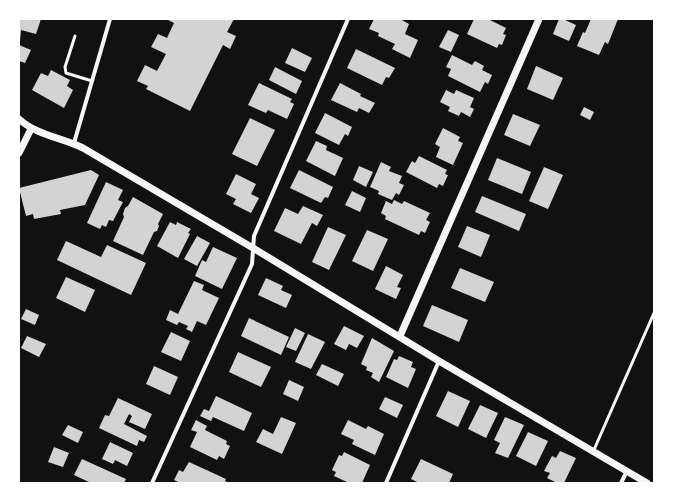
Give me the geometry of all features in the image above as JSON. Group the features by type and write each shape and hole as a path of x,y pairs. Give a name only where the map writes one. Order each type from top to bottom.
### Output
{"street":[{"path":"74,143 110,19"},
{"path":"152,483 252,264 254,236 348,19"},
{"path":"400,336 539,19"},
{"path":"19,119 32,129 74,143 253,248 439,361 647,483"},
{"path":"19,153 32,129"},
{"path":"386,483 439,361"},
{"path":"621,483 626,471"}],"lane":[{"path":"75,36 65,67 66,73 92,81"},
{"path":"594,452 654,313"}],"building":[{"path":"19,19 41,19 36,34 21,30 19,41"},
{"path":"166,19 234,19 227,32 236,36 230,49 223,45 190,111 146,89 148,86 137,81 145,65 157,71 166,54 151,47 158,34 167,38 174,23"},
{"path":"374,19 400,19 409,24 405,34 418,40 410,58 392,49 395,44 378,36 379,33 369,29"},
{"path":"474,19 488,19 506,28 503,34 506,35 502,45 499,44 497,48 467,34"},
{"path":"559,19 563,19 576,25 569,41 553,34"},
{"path":"591,19 618,19 608,44 605,42 599,55 577,46"},
{"path":"448,30 459,35 451,52 439,47"},
{"path":"19,45 31,50 25,63 19,61"},
{"path":"292,48 312,58 305,72 285,63"},
{"path":"356,49 395,68 389,78 386,77 382,85 347,68"},
{"path":"452,55 472,65 475,61 484,66 482,70 492,75 488,84 485,82 480,92 448,76 451,69 446,67"},
{"path":"536,66 563,78 553,100 527,89"},
{"path":"275,67 302,81 296,94 269,80"},
{"path":"51,70 70,80 67,86 73,90 64,108 32,90 41,73 48,76"},
{"path":"259,83 292,99 290,102 294,104 287,119 268,110 266,113 248,105"},
{"path":"340,83 361,94 360,96 375,103 369,113 359,108 357,112 331,100"},
{"path":"446,90 454,94 456,90 474,98 470,107 474,109 470,117 461,112 459,116 448,111 450,107 440,102"},
{"path":"584,107 594,112 590,120 580,115"},
{"path":"325,113 352,127 348,136 345,134 339,145 315,133"},
{"path":"513,114 540,125 530,146 504,135"},
{"path":"250,118 275,130 257,166 232,154"},
{"path":"443,128 460,137 458,141 463,143 453,165 436,157 440,147 435,144"},
{"path":"316,141 327,146 326,150 343,158 335,176 306,161"},
{"path":"419,156 447,170 445,174 448,175 443,186 439,184 437,188 406,172 412,161 415,163"},
{"path":"497,158 531,172 522,194 488,180"},
{"path":"381,162 391,167 389,171 402,176 399,183 404,185 399,195 396,193 392,200 378,194 379,191 370,187"},
{"path":"359,166 373,172 366,187 353,180"},
{"path":"544,167 563,175 548,209 529,201"},
{"path":"91,170 99,175 85,205 60,210 61,214 34,219 33,214 26,216 19,188"},
{"path":"299,170 333,187 328,198 325,197 321,203 290,188"},
{"path":"236,174 256,184 251,194 259,198 251,213 233,204 236,199 226,194"},
{"path":"106,182 123,190 118,200 123,202 113,221 109,220 106,227 102,225 100,229 87,223"},
{"path":"352,191 366,198 360,212 345,205"},
{"path":"482,196 526,214 519,231 475,212"},
{"path":"133,197 163,214 158,224 159,226 157,231 154,232 143,255 113,241 124,217 123,214 125,208 128,206"},
{"path":"394,200 402,204 404,201 430,213 426,220 430,222 425,233 421,231 419,235 385,219 386,216 381,213 386,201 392,204"},
{"path":"303,206 323,215 317,226 312,223 301,244 274,231 285,208 298,214"},
{"path":"170,222 176,225 177,222 191,229 178,258 157,246"},
{"path":"467,226 490,235 481,257 458,247"},
{"path":"328,227 346,235 329,270 312,262"},
{"path":"367,230 388,239 373,271 352,261"},
{"path":"197,236 210,243 197,266 184,259"},
{"path":"66,241 101,257 107,245 146,263 131,295 57,260"},
{"path":"213,247 237,258 222,289 195,276 202,260 206,262"},
{"path":"386,266 403,275 397,287 401,288 396,299 375,289"},
{"path":"460,268 494,282 485,302 451,288"},
{"path":"66,277 95,290 85,312 56,298"},
{"path":"266,278 283,286 281,290 292,295 286,308 258,295"},
{"path":"194,281 204,285 202,290 219,298 206,325 197,321 192,332 186,329 188,326 179,322 177,325 166,320 170,310 178,314"},
{"path":"432,305 468,320 459,342 423,326"},
{"path":"26,309 39,315 35,325 21,319"},
{"path":"249,318 289,337 281,355 241,336"},
{"path":"344,326 364,336 357,348 349,344 346,350 334,344"},
{"path":"295,328 305,333 296,351 286,347"},
{"path":"171,332 190,341 181,361 161,352"},
{"path":"308,334 325,342 311,369 295,362"},
{"path":"27,336 46,344 39,357 21,348"},
{"path":"372,338 394,351 379,382 371,377 373,373 366,370 367,367 361,364"},
{"path":"238,352 271,367 261,387 229,372"},
{"path":"399,356 413,362 411,367 416,369 408,388 386,377 394,359 397,360"},
{"path":"322,364 344,374 338,386 316,375"},
{"path":"154,366 178,377 170,395 146,384"},
{"path":"289,380 304,387 298,401 283,394"},
{"path":"448,391 470,401 458,427 436,416"},
{"path":"216,396 252,413 244,431 213,417 211,421 200,416 204,409 209,411"},
{"path":"385,397 403,405 397,418 379,409"},
{"path":"118,398 152,414 145,429 129,422 132,416 129,414 124,424 147,436 144,442 139,440 137,446 99,428 105,415 109,416"},
{"path":"480,405 498,413 486,438 468,429"},
{"path":"281,417 296,423 282,454 256,442 263,429 273,434"},
{"path":"505,417 524,425 508,458 495,453 500,443 494,440"},
{"path":"196,420 207,426 205,430 227,441 226,444 230,446 224,459 219,456 217,460 190,447 197,432 191,430"},
{"path":"348,420 366,429 368,426 384,434 375,455 352,444 354,440 341,434"},
{"path":"68,425 83,432 78,443 62,435"},
{"path":"528,432 548,441 536,466 516,456"},
{"path":"110,442 133,453 127,466 115,460 113,464 102,459"},
{"path":"54,447 69,453 63,467 48,462"},
{"path":"560,451 576,458 564,483 557,483 547,478 550,473 544,471 552,456 556,458"},
{"path":"344,452 370,465 362,483 349,483 334,476 336,472 332,470 339,455 342,456"},
{"path":"82,459 126,479 124,483 91,483 74,475"},
{"path":"421,459 453,474 449,483 419,483 411,479"},
{"path":"189,462 226,479 225,481 229,483 180,483 174,480 179,470 183,472"}]}
